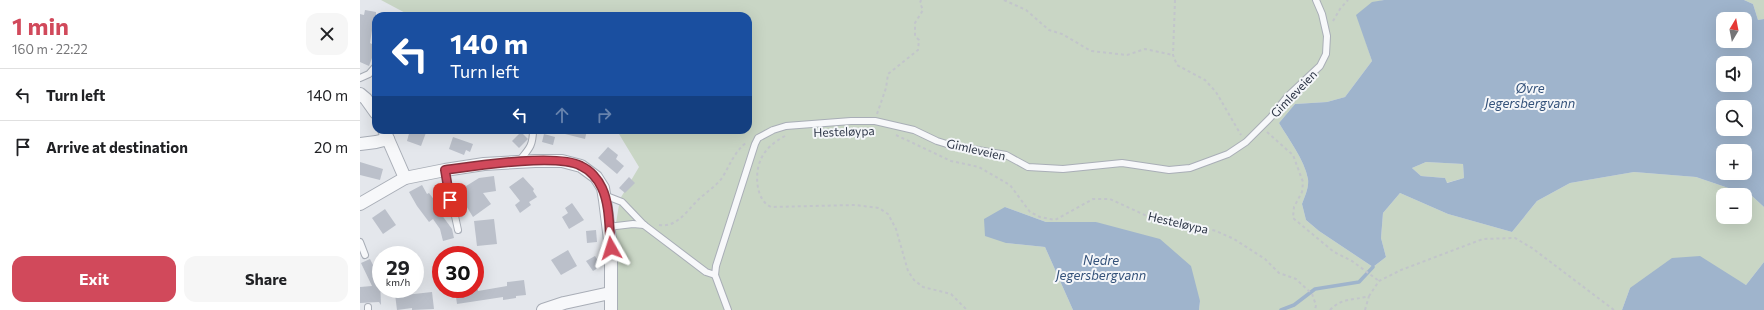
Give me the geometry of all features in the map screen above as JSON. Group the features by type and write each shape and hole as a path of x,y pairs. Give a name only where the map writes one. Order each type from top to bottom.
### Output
{"street":[{"path":"367,97 372,106"},
{"path":"360,144 376,142 386,134 398,158 405,178"},
{"path":"360,204 405,178 445,170 484,164 518,162 562,161 581,166 596,178 604,195 611,248 611,310"},
{"path":"543,310 564,303 610,293"}],"lane":[{"name":"Gimleveien","path":"758,138 786,126 851,121 875,121 914,130 937,141 950,145 1006,156 1028,167 1051,169 1087,168 1122,162 1169,170 1190,168 1228,154 1246,142 1287,97 1320,66 1326,54 1327,36 1322,14 1316,0"},
{"path":"360,78 369,74 372,71"},
{"path":"518,162 529,150 533,141 533,134"},
{"path":"728,310 714,275 744,181 750,156 758,138"},
{"path":"445,170 458,230"},
{"path":"604,195 622,202 644,225 706,272 714,275"},
{"path":"608,227 633,224 644,225"},
{"path":"360,242 365,255"}],"path":[{"path":"875,121 886,88 888,74 918,50 919,40 915,36 915,23 923,10 920,3 921,0"},
{"path":"1004,0 1026,10 1049,30 1062,34 1091,51 1128,55 1145,49 1173,55"},
{"path":"1175,0 1173,55 1177,65 1205,80 1216,92 1246,142"},
{"path":"1327,36 1340,9 1348,0"},
{"path":"1261,127 1293,155 1303,182 1302,192 1294,207 1293,218 1334,252 1352,261 1379,281"},
{"name":"Hesteløypa","path":"893,134 951,160 979,167 1010,185 1030,212 1040,217 1055,220 1093,199 1110,199 1145,215 1163,218 1178,225 1197,226 1216,231 1234,239 1265,259 1279,273 1296,279 1312,294 1316,304 1316,310"},
{"path":"787,135 774,142 762,157 758,170 759,193 765,204 771,207 855,205 879,208 888,214 896,229 908,271 914,280 923,287 951,294 967,310"},
{"path":"644,225 652,224 661,226 678,221 716,185 738,149 748,142 758,138"},
{"path":"1365,310 1369,296 1379,281 1401,270 1482,239 1515,238 1532,248 1614,310"},
{"path":"1330,310 1338,302 1347,299 1358,299 1369,296"}],"green space":[{"path":"381,0 1384,0 1372,3 1357,15 1372,61 1345,97 1327,102 1295,104 1279,123 1300,157 1308,179 1308,186 1302,204 1306,220 1319,231 1373,267 1386,257 1381,238 1383,213 1400,193 1448,214 1512,232 1537,201 1570,183 1634,172 1696,177 1728,188 1716,188 1716,224 1752,224 1752,196 1764,207 1764,262 1746,285 1729,276 1630,288 1622,310 1199,310 1200,301 1096,222 1046,222 1005,207 1006,243 1045,247 1073,310 609,310 610,259 620,199 639,167 619,134 752,134 752,12 404,12"},
{"path":"1744,0 1764,0 1764,19 1758,20 1753,4"},
{"path":"1426,162 1463,164 1464,178 1446,183 1445,178 1421,176 1412,168"}],"water":[{"name":"Øvre Jegersbergvann","path":"1384,0 1744,0 1753,4 1758,20 1764,19 1764,207 1752,196 1752,188 1728,188 1696,177 1634,172 1570,183 1537,201 1512,232 1448,214 1400,193 1383,213 1381,238 1386,257 1373,267 1319,231 1306,220 1302,204 1308,186 1308,179 1300,157 1279,123 1295,104 1327,102 1345,97 1372,61 1356,15 1372,2","holes":["1426,162 1463,164 1464,178 1447,183 1445,178 1421,176 1412,168"]},
{"name":"Nedre Jegersbergvann","path":"1005,207 1046,222 1096,222 1160,239 1191,266 1200,301 1199,310 1073,310 1045,247 1006,243 985,236 984,219"},
{"path":"1700,256 1746,285 1764,262 1764,310 1622,310 1630,288 1672,258"}],"building":[{"path":"365,10 376,12 372,12 370,43 372,44 372,58 369,66 360,62 360,14 364,15"},
{"path":"409,134 426,134 421,146 407,141"},
{"path":"519,134 523,134 528,139 519,148 512,141"},
{"path":"544,134 555,137 553,145 542,142"},
{"path":"565,134 586,134 585,139"},
{"path":"453,137 473,144 470,152 466,150 464,155 449,149"},
{"path":"608,147 618,155 616,159 624,166 617,174 598,158"},
{"path":"360,162 383,169 380,180 360,175"},
{"path":"494,176 496,191 483,193 491,204 473,217 465,204 467,202 461,193 465,190 463,188 479,178"},
{"path":"523,177 534,189 533,191 537,197 529,202 531,205 520,213 515,205 520,201 509,187"},
{"path":"629,177 635,183 625,193 619,188"},
{"path":"422,185 427,194 429,193 435,201 433,203 452,229 454,238 443,241 440,229 433,219 429,222 417,206 409,192"},
{"path":"572,203 584,220 569,229 562,217 568,213 565,208"},
{"path":"385,209 396,225 383,234 372,218"},
{"path":"494,219 497,244 477,246 474,221"},
{"path":"596,230 597,242 587,243 586,231"},
{"path":"568,250 577,266 561,275 551,260"},
{"path":"595,256 601,266 593,271 586,261"},
{"path":"370,259 372,263 372,286 361,263"},
{"path":"524,280 526,295 503,300 503,297 457,304 456,298 484,298 484,290 507,286 507,282"},
{"path":"372,286 372,298 381,298 381,305 379,302 360,303 360,287"},
{"path":"432,292 434,309 412,310 412,308 397,310 396,298 424,298 424,293"}],"waterway":[{"path":"1281,310 1294,305 1315,289 1359,282 1373,267"}],"route":[{"path":"450,200 445,170 484,164 535,161 562,161 573,163 590,172 602,188 606,200 611,248"}]}
